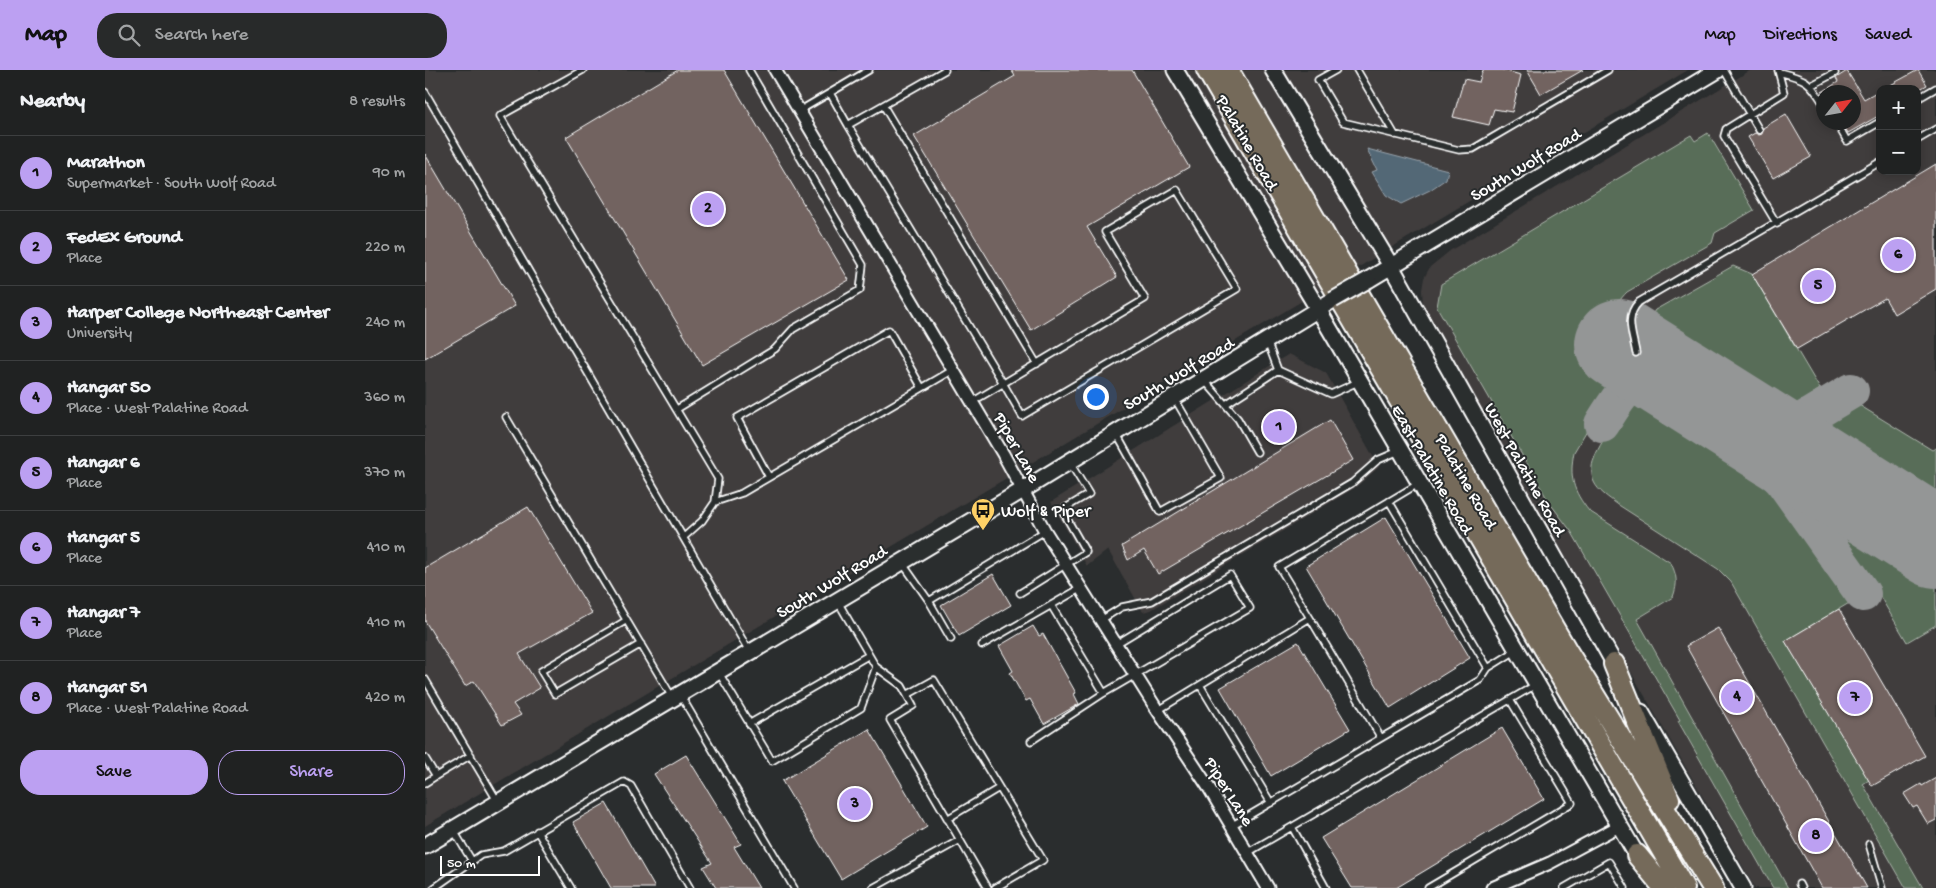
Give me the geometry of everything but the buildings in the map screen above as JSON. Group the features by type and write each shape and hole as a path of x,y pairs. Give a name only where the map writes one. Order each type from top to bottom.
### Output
{"highway":[{"name":"Palatine Road","path":"1207,70 1684,888"},
{"name":"Palatine Road","path":"1228,70 1567,651 1713,888"},
{"path":"1614,664 1692,854"},
{"path":"1637,855 1664,888"}],"street":[{"name":"East Palatine Road","path":"1175,70 1318,309 1619,826 1658,888"},
{"name":"West Palatine Road","path":"1273,70 1391,266 1614,664 1743,888"},
{"name":"South Wolf Road","path":"425,846 717,670 1023,490 1318,309 1718,70"},
{"name":"Piper Lane","path":"779,72 799,111 972,402 1045,531 1157,711 1209,788 1268,888"},
{"path":"1493,888 1550,863 1619,826"}],"lane":[{"path":"583,70 500,116 718,479 715,502 702,521 683,537"},
{"path":"677,409 775,349 793,329 860,290 863,265 749,70"},
{"path":"799,111 869,70"},
{"path":"848,124 945,70"},
{"path":"1336,70 1318,80 1343,122 1459,150 1473,149 1608,70"},
{"path":"1357,70 1395,135"},
{"path":"1724,70 1759,130"},
{"path":"1777,224 1724,136 1726,129 1784,93 1779,71"},
{"path":"1779,71 1798,77 1812,85 1816,92"},
{"path":"1812,85 1835,73"},
{"path":"1921,97 1936,88"},
{"path":"425,92 749,652"},
{"path":"830,93 1003,383 1022,416 1237,289 1177,190 1105,232 1145,299 1037,364 1003,383 972,402"},
{"path":"883,105 1037,364"},
{"path":"1841,130 1847,141 1876,124"},
{"path":"1921,138 1936,129"},
{"path":"1636,354 1630,320 1631,312 1639,302 1777,224 1876,164"},
{"path":"769,477 737,418 889,330 922,388"},
{"path":"1267,340 1278,370 1331,394 1360,381"},
{"path":"715,502 742,493 953,370"},
{"path":"1226,404 1278,370"},
{"path":"1204,379 1238,419 1257,452"},
{"path":"1116,433 1160,512 1221,478 1174,397"},
{"path":"506,417 641,644 676,695 794,888"},
{"path":"1101,620 1122,607 1152,601 1352,483 1378,460 1401,451"},
{"path":"1020,593 1085,552 1062,510 1089,494 1069,461"},
{"path":"1381,738 1279,566 1420,483"},
{"path":"1389,501 1488,668"},
{"path":"929,601 1045,531"},
{"path":"902,561 929,601 951,639"},
{"path":"1031,741 1104,693 1250,608 1230,575 1116,644"},
{"path":"983,645 1081,588"},
{"path":"837,600 877,667 902,686 913,706 890,720 988,888"},
{"path":"1051,606 1104,693"},
{"path":"1157,711 1309,618"},
{"path":"627,620 541,671 555,694 641,644"},
{"path":"1231,826 1480,680 1488,668 1517,650"},
{"path":"749,724 869,655"},
{"path":"717,670 772,761 861,708 877,667"},
{"path":"425,679 498,802"},
{"path":"907,695 934,680 1043,860 995,888"},
{"path":"1247,853 1537,684"},
{"path":"1200,685 1271,803"},
{"path":"1428,888 1572,803 1510,700"},
{"path":"425,783 471,755"},
{"path":"425,758 436,776"},
{"path":"434,888 481,855 504,851 624,782 631,786 690,888"},
{"path":"947,819 999,788"},
{"path":"1292,827 1326,888"},
{"path":"453,829 472,861"},
{"path":"537,832 571,888"},
{"path":"875,886 959,840"},
{"path":"1869,844 1882,888"},
{"path":"1564,888 1609,862 1625,888"}],"shaded area":[{"path":"425,70 1688,70 425,826"},
{"path":"1751,70 1936,70 1936,888 1755,888 1429,320 1423,305 1422,290 1424,278 1430,267 1451,250"},
{"path":"1289,354 1326,373 1379,467 1356,487 1151,610 1143,612 1108,550 1087,566 1051,502"}],"green space":[{"path":"1708,133 1754,210 1715,233 1712,243 1627,292 1615,307 1612,319 1613,331 1625,353 1625,365 1574,452 1572,476 1579,497 1589,511 1671,563 1676,580 1673,597 1637,619 1788,888 1773,888 1678,721 1680,720 1571,531 1549,502 1437,307 1441,284 1691,135 1695,141"},
{"path":"1733,266 1752,274 1820,389 1783,411 1767,414 1759,413 1657,349 1649,334 1649,321 1655,310"},
{"path":"1660,393 1685,402 1743,439 1853,588 1851,602 1785,641 1869,780 1863,784 1923,888 1906,888 1731,582 1718,569 1617,504 1601,491 1594,482 1592,465 1596,453 1617,419 1634,401"},
{"path":"1859,405 1932,450 1936,448 1936,526 1823,455 1818,436 1821,429 1826,423"},
{"path":"1786,465 1936,559 1936,625 1907,642 1875,588 1866,587 1792,487 1786,471"}],"water":[{"path":"1367,149 1448,170 1446,179 1430,190 1401,204 1386,195 1372,172 1377,170"}],"taxiway":[{"path":"1602,424 1623,393 1637,382 1655,376 1678,380"},
{"path":"1780,478 1778,460 1800,425 1806,418 1851,391"},
{"path":"1738,418 1863,594"}],"runway":[{"path":"1620,344 1936,543"}],"place":[{"name":"FedEx Ground","path":"708,209"},
{"name":"Hangar 5","path":"1898,255"},
{"name":"Hangar 6","path":"1818,286"},
{"name":"Marathon","path":"1279,427"},
{"name":"Wolf & Piper","path":"983,531"},
{"name":"Hangar 50","path":"1737,697"},
{"name":"Hangar 7","path":"1855,698"},
{"name":"Harper College Northeast Center","path":"855,804"},
{"name":"Hangar 51","path":"1816,836"}]}
